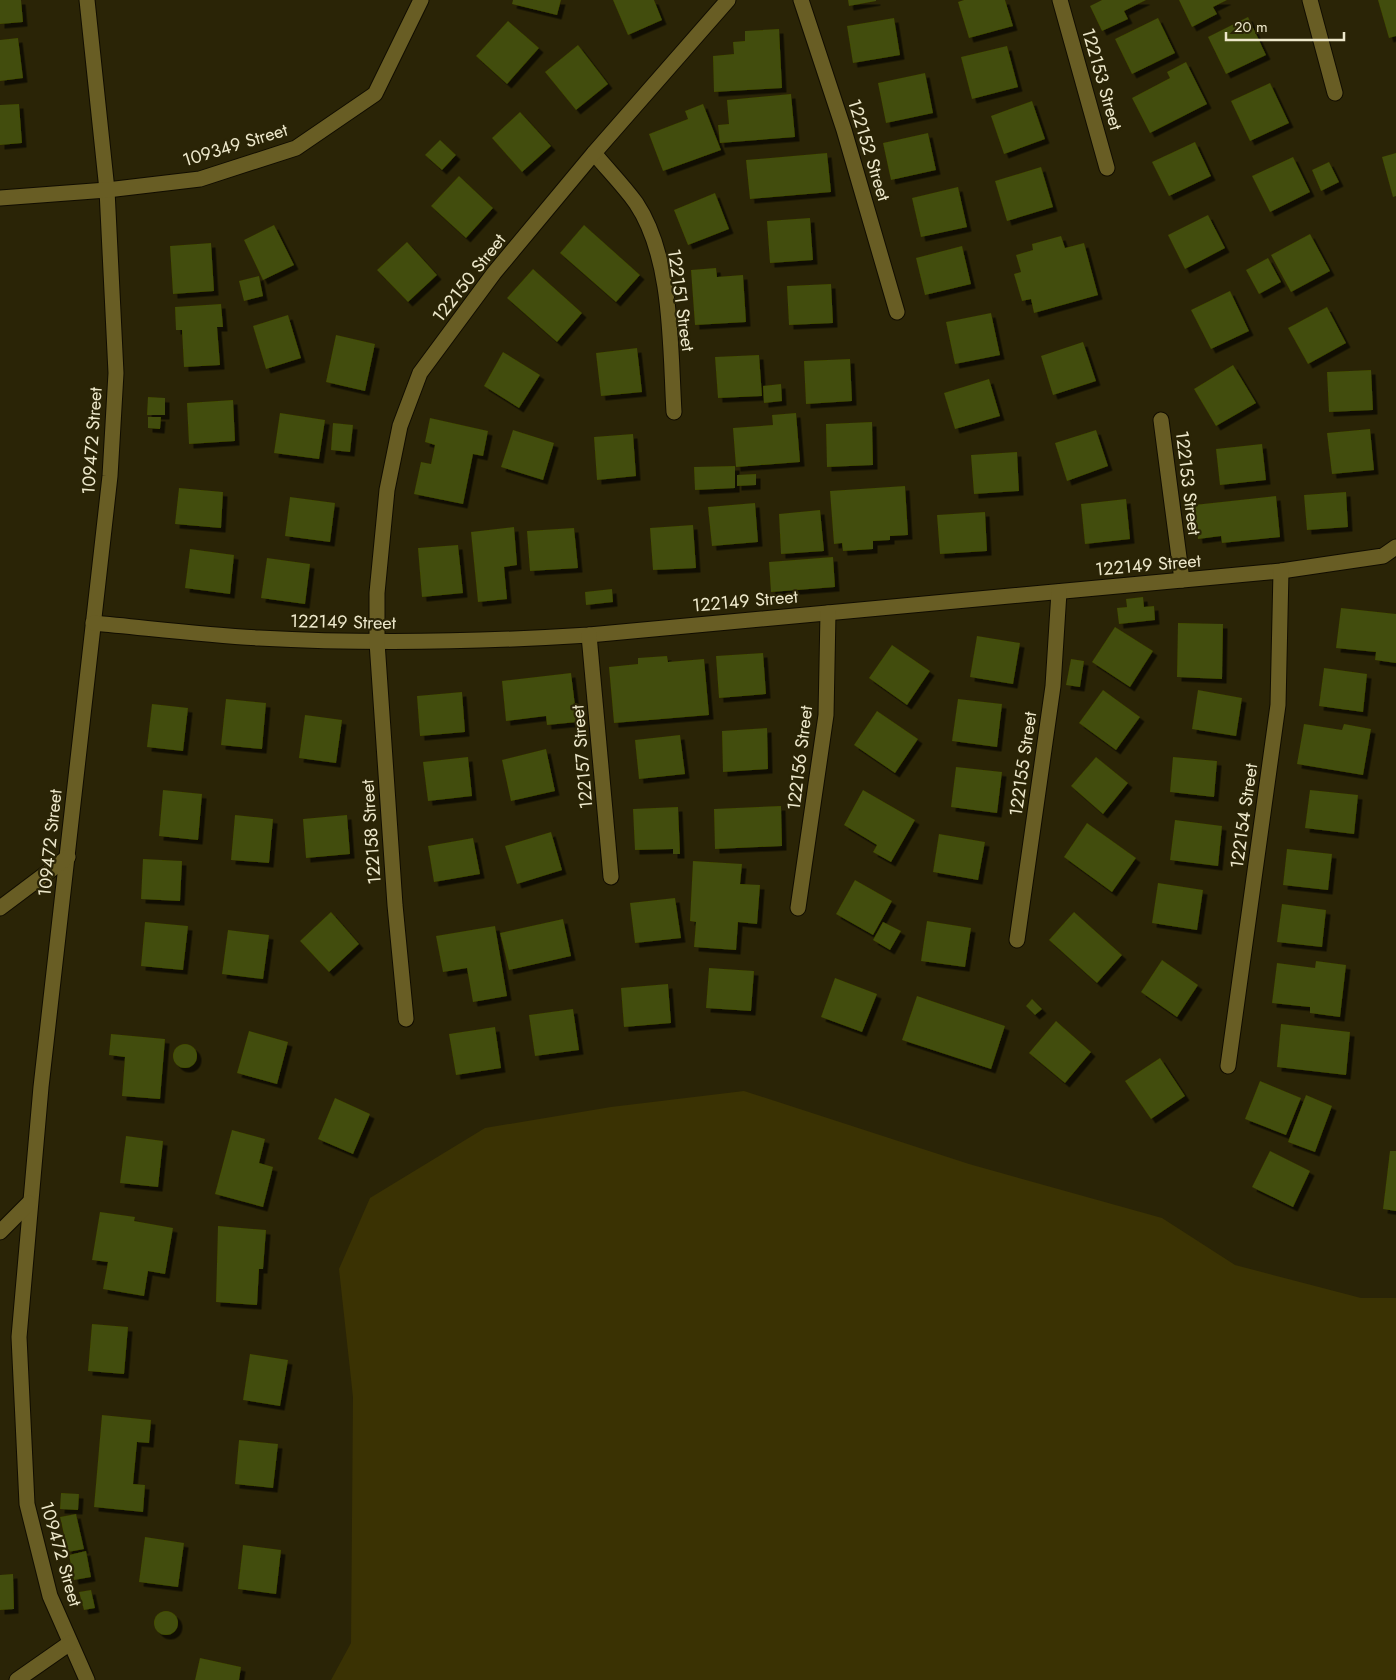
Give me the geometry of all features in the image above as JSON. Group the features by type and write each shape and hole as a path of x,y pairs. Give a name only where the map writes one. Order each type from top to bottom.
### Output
{"street":[{"name":"109472 Street","path":"87,0 107,190 116,374 110,476 92,623 29,1203 19,1337 27,1504 50,1596 87,1680"},
{"name":"109349 Street","path":"0,198 107,190 200,179 296,148 375,94 421,0"},
{"name":"122150 Street","path":"377,642 377,593 387,490 400,426 420,373 494,272 594,153 728,0"},
{"name":"122152 Street","path":"801,0 844,130 897,312"},
{"name":"122153 Street","path":"1060,0 1107,168"},
{"path":"1310,0 1335,93"},
{"name":"122151 Street","path":"594,153 636,203 654,245 663,278 667,310 674,412"},
{"name":"122153 Street","path":"1161,420 1182,580"},
{"name":"122149 Street","path":"92,623 257,638 377,642 487,641 589,635 945,600 1059,592 1281,571 1383,556 1396,547"},
{"name":"122154 Street","path":"1228,1066 1278,705 1281,571"},
{"name":"122155 Street","path":"1018,940 1053,686 1059,592"},
{"name":"122156 Street","path":"798,908 826,715 828,612"},
{"name":"122157 Street","path":"589,635 611,877"},
{"name":"122158 Street","path":"377,642 395,905 406,1019"},
{"path":"0,908 68,857"},
{"path":"0,1232 29,1203"},
{"path":"17,1680 70,1643"}],"shaded area":[{"path":"744,1091 969,1164 1162,1218 1235,1265 1361,1298 1396,1298 1396,1680 331,1680 351,1643 353,1397 339,1269 370,1198 485,1128 611,1107"}],"building":[{"path":"0,0 21,0 23,22 0,24"},
{"path":"513,0 561,0 557,15 512,4"},
{"path":"613,0 654,0 662,20 628,35"},
{"path":"848,0 876,0 876,1 849,6"},
{"path":"964,0 1005,0 1013,26 969,38 958,2"},
{"path":"1102,0 1146,0 1124,11 1128,19 1102,31 1090,6"},
{"path":"1179,0 1227,0 1213,7 1217,14 1192,27"},
{"path":"1378,0 1396,0 1396,36 1389,38"},
{"path":"1248,17 1266,55 1226,74 1208,37"},
{"path":"894,18 900,55 853,63 847,26"},
{"path":"1158,18 1175,53 1132,74 1115,39"},
{"path":"508,21 539,48 507,84 476,56"},
{"path":"779,29 782,88 714,92 713,56 734,54 733,42 745,41 745,31"},
{"path":"18,38 23,78 0,81 0,40"},
{"path":"578,45 608,84 576,110 545,72"},
{"path":"1007,46 1018,87 972,99 961,57"},
{"path":"1186,62 1207,104 1150,133 1132,98 1170,78 1167,72"},
{"path":"925,73 933,113 886,123 878,83"},
{"path":"1270,83 1289,123 1250,141 1231,101"},
{"path":"791,94 795,137 720,143 718,125 729,124 727,100"},
{"path":"1032,101 1045,139 1004,154 991,116"},
{"path":"19,104 22,143 0,145 0,105"},
{"path":"703,104 721,150 663,171 649,134 688,119 685,111"},
{"path":"520,112 551,146 522,172 492,138"},
{"path":"928,133 936,170 891,180 883,143"},
{"path":"440,140 456,155 442,170 425,155"},
{"path":"1195,142 1211,176 1169,196 1152,162"},
{"path":"827,153 831,192 750,199 746,160"},
{"path":"1396,153 1396,196 1393,197 1382,157"},
{"path":"1293,157 1310,192 1270,212 1252,176"},
{"path":"1329,162 1339,182 1321,191 1312,170"},
{"path":"1041,167 1053,207 1007,221 995,181"},
{"path":"459,176 493,208 466,238 431,206"},
{"path":"958,187 967,227 921,237 912,198"},
{"path":"715,193 729,229 688,245 674,210"},
{"path":"1208,215 1225,248 1185,269 1168,235"},
{"path":"810,218 813,260 770,263 767,221"},
{"path":"274,225 294,265 263,280 244,240"},
{"path":"584,225 640,275 616,302 560,253"},
{"path":"1310,234 1330,271 1291,292 1271,255"},
{"path":"1061,236 1065,248 1084,243 1098,295 1034,313 1031,299 1022,301 1014,274 1021,272 1016,255 1033,250 1032,244"},
{"path":"407,242 437,275 408,302 377,270"},
{"path":"211,243 214,291 173,294 170,246"},
{"path":"962,246 971,284 925,295 916,258"},
{"path":"1268,258 1281,282 1259,294 1246,270"},
{"path":"716,268 717,277 743,275 746,322 695,325 691,270"},
{"path":"533,269 582,313 557,342 507,298"},
{"path":"259,276 263,296 244,301 239,281"},
{"path":"831,284 833,323 789,325 787,286"},
{"path":"1230,291 1249,331 1211,349 1191,310"},
{"path":"221,304 223,327 217,327 220,365 184,367 182,330 176,330 175,307"},
{"path":"1327,307 1346,343 1308,364 1288,328"},
{"path":"991,313 1000,355 955,364 946,322"},
{"path":"288,315 301,358 266,369 253,326"},
{"path":"336,335 375,344 365,391 326,382"},
{"path":"1083,342 1096,381 1053,395 1041,356"},
{"path":"637,348 642,392 601,396 596,353"},
{"path":"503,352 540,375 519,408 484,386"},
{"path":"759,355 762,396 718,398 715,357"},
{"path":"850,359 852,401 806,404 804,361"},
{"path":"1233,365 1256,403 1216,426 1194,389"},
{"path":"1371,370 1373,410 1329,412 1327,372"},
{"path":"989,379 1000,416 955,429 944,393"},
{"path":"781,384 782,401 764,403 763,386"},
{"path":"148,397 165,398 165,415 147,415"},
{"path":"233,400 235,441 189,444 187,403"},
{"path":"280,413 325,420 319,459 274,453"},
{"path":"796,413 800,462 736,467 733,428 773,425 772,415"},
{"path":"148,417 161,417 160,429 148,428"},
{"path":"430,418 488,431 483,456 473,454 463,504 414,494 421,462 431,464 435,445 425,442"},
{"path":"872,422 873,465 827,467 826,424"},
{"path":"333,423 353,425 350,452 331,450"},
{"path":"1370,429 1374,470 1332,474 1327,433"},
{"path":"513,430 554,443 543,480 501,467"},
{"path":"1096,430 1108,466 1067,481 1055,443"},
{"path":"633,434 636,476 597,480 594,437"},
{"path":"1262,444 1266,480 1220,485 1216,449"},
{"path":"1017,452 1019,491 974,494 971,455"},
{"path":"735,466 735,488 695,490 694,467"},
{"path":"756,474 756,485 737,486 737,475"},
{"path":"905,486 908,535 890,536 890,540 873,541 873,549 843,551 842,543 834,544 830,491"},
{"path":"179,488 223,492 221,528 175,524"},
{"path":"1346,492 1348,527 1307,530 1304,495"},
{"path":"1276,496 1280,537 1222,543 1221,536 1198,539 1194,505"},
{"path":"290,497 335,503 330,542 285,536"},
{"path":"1126,499 1130,539 1085,544 1081,504"},
{"path":"755,503 758,542 712,546 708,507"},
{"path":"820,510 824,551 781,554 779,514"},
{"path":"985,512 987,551 940,554 937,515"},
{"path":"693,525 696,568 653,570 650,528"},
{"path":"514,527 517,565 504,567 507,599 478,602 471,532"},
{"path":"574,528 578,568 530,571 527,531"},
{"path":"458,545 463,593 422,597 418,548"},
{"path":"190,549 234,555 230,594 185,588"},
{"path":"833,557 835,587 771,592 769,562"},
{"path":"267,558 310,564 305,604 261,598"},
{"path":"612,589 613,602 586,605 585,592"},
{"path":"1143,597 1144,607 1154,606 1155,620 1119,624 1117,608 1127,607 1126,599"},
{"path":"1341,608 1396,614 1396,663 1375,660 1376,652 1336,648"},
{"path":"1178,623 1223,624 1222,679 1177,677"},
{"path":"1115,627 1153,651 1130,687 1092,662"},
{"path":"977,636 1020,643 1013,684 970,677"},
{"path":"892,645 930,671 907,705 869,678"},
{"path":"763,653 766,694 719,698 716,656"},
{"path":"667,656 668,662 704,659 709,715 614,723 609,667 638,664 638,658"},
{"path":"1071,659 1084,661 1080,687 1066,685"},
{"path":"1324,668 1367,674 1363,712 1319,706"},
{"path":"571,673 577,722 547,725 546,716 506,721 502,681"},
{"path":"1103,690 1140,717 1116,750 1079,723"},
{"path":"1198,690 1242,698 1236,736 1192,729"},
{"path":"462,692 465,732 420,736 417,696"},
{"path":"226,699 266,703 262,749 221,745"},
{"path":"958,699 1002,704 997,747 952,741"},
{"path":"152,704 188,708 183,751 147,747"},
{"path":"877,711 918,739 895,773 854,745"},
{"path":"305,715 342,720 336,763 299,758"},
{"path":"1304,724 1342,730 1344,724 1371,729 1363,775 1297,764"},
{"path":"767,728 768,769 723,772 722,731"},
{"path":"680,735 685,774 639,779 635,740"},
{"path":"546,749 555,791 511,801 502,760"},
{"path":"468,757 472,796 428,801 423,762"},
{"path":"1096,757 1128,783 1103,814 1071,786"},
{"path":"1173,757 1217,761 1214,797 1170,792"},
{"path":"956,767 1002,772 997,813 951,807"},
{"path":"163,790 202,794 198,840 159,836"},
{"path":"863,790 915,820 891,862 873,852 877,845 844,825"},
{"path":"1310,790 1358,795 1354,834 1305,828"},
{"path":"781,806 782,846 715,849 714,809"},
{"path":"678,807 680,854 673,854 673,849 635,850 633,809"},
{"path":"235,815 273,819 269,863 231,860"},
{"path":"347,815 350,854 306,858 303,819"},
{"path":"1175,820 1222,826 1218,866 1170,860"},
{"path":"1087,823 1136,858 1112,892 1064,857"},
{"path":"551,832 562,870 517,884 505,846"},
{"path":"939,834 985,842 978,880 933,872"},
{"path":"473,838 480,874 434,882 428,846"},
{"path":"1287,849 1332,854 1328,890 1283,885"},
{"path":"143,859 182,861 180,901 141,899"},
{"path":"693,861 742,864 740,884 760,885 757,924 738,922 736,950 694,947 696,922 690,921"},
{"path":"855,880 892,901 873,935 836,914"},
{"path":"1158,883 1203,890 1197,930 1152,923"},
{"path":"675,898 681,938 635,943 630,903"},
{"path":"1282,904 1326,910 1322,947 1277,942"},
{"path":"331,912 359,944 329,972 300,941"},
{"path":"1074,912 1122,955 1097,983 1049,940"},
{"path":"563,919 571,956 509,970 500,933"},
{"path":"927,921 971,928 965,967 921,961"},
{"path":"145,922 188,926 183,970 141,966"},
{"path":"883,922 901,931 890,950 873,940"},
{"path":"495,926 507,996 473,1002 467,968 443,972 436,936"},
{"path":"228,930 269,935 263,979 222,974"},
{"path":"1162,960 1198,985 1177,1017 1141,992"},
{"path":"1316,961 1346,965 1340,1017 1310,1013 1310,1007 1272,1003 1277,963 1315,968"},
{"path":"709,968 754,971 751,1011 706,1008"},
{"path":"835,978 877,994 862,1032 821,1017"},
{"path":"668,984 671,1023 624,1027 621,988"},
{"path":"917,996 1005,1026 991,1069 902,1040"},
{"path":"1032,999 1042,1009 1035,1015 1026,1006"},
{"path":"573,1009 579,1050 535,1056 529,1015"},
{"path":"1056,1021 1091,1052 1065,1083 1029,1053"},
{"path":"1281,1024 1350,1032 1346,1075 1277,1067"},
{"path":"495,1027 501,1068 456,1075 449,1034"},
{"path":"249,1031 288,1042 277,1084 237,1073"},
{"path":"111,1034 165,1039 160,1099 122,1096 125,1057 109,1055"},
{"path":"185,1044 194,1047 197,1056 194,1065 185,1068 176,1065 173,1056 176,1047"},
{"path":"1160,1058 1185,1096 1151,1119 1125,1081"},
{"path":"1260,1081 1301,1098 1286,1135 1245,1119"},
{"path":"1306,1095 1332,1106 1315,1152 1288,1142"},
{"path":"335,1098 370,1114 353,1154 318,1139"},
{"path":"232,1130 265,1139 259,1163 273,1167 263,1207 215,1194"},
{"path":"126,1136 163,1141 158,1187 120,1183"},
{"path":"1270,1151 1310,1171 1293,1207 1252,1187"},
{"path":"1390,1151 1396,1151 1396,1211 1383,1209"},
{"path":"100,1212 135,1217 134,1221 173,1228 165,1274 148,1271 144,1296 103,1289 108,1262 92,1260"},
{"path":"218,1226 266,1230 263,1269 259,1269 257,1305 216,1302"},
{"path":"92,1324 128,1327 124,1374 88,1371"},
{"path":"250,1354 288,1360 280,1406 243,1400"},
{"path":"102,1415 151,1420 149,1443 137,1442 133,1484 145,1485 143,1512 94,1507"},
{"path":"239,1440 278,1444 273,1488 235,1484"},
{"path":"61,1493 79,1494 78,1510 60,1509"},
{"path":"76,1514 84,1549 68,1552 60,1517"},
{"path":"145,1537 184,1543 178,1587 139,1582"},
{"path":"243,1545 281,1550 276,1594 238,1589"},
{"path":"86,1551 91,1577 74,1580 69,1555"},
{"path":"13,1574 14,1609 0,1610 0,1575"},
{"path":"91,1590 95,1608 84,1610 79,1592"},
{"path":"166,1611 171,1612 177,1618 177,1628 171,1634 166,1635 161,1634 155,1628 154,1623 155,1618 161,1612"},
{"path":"200,1658 241,1667 239,1680 195,1680"}]}
